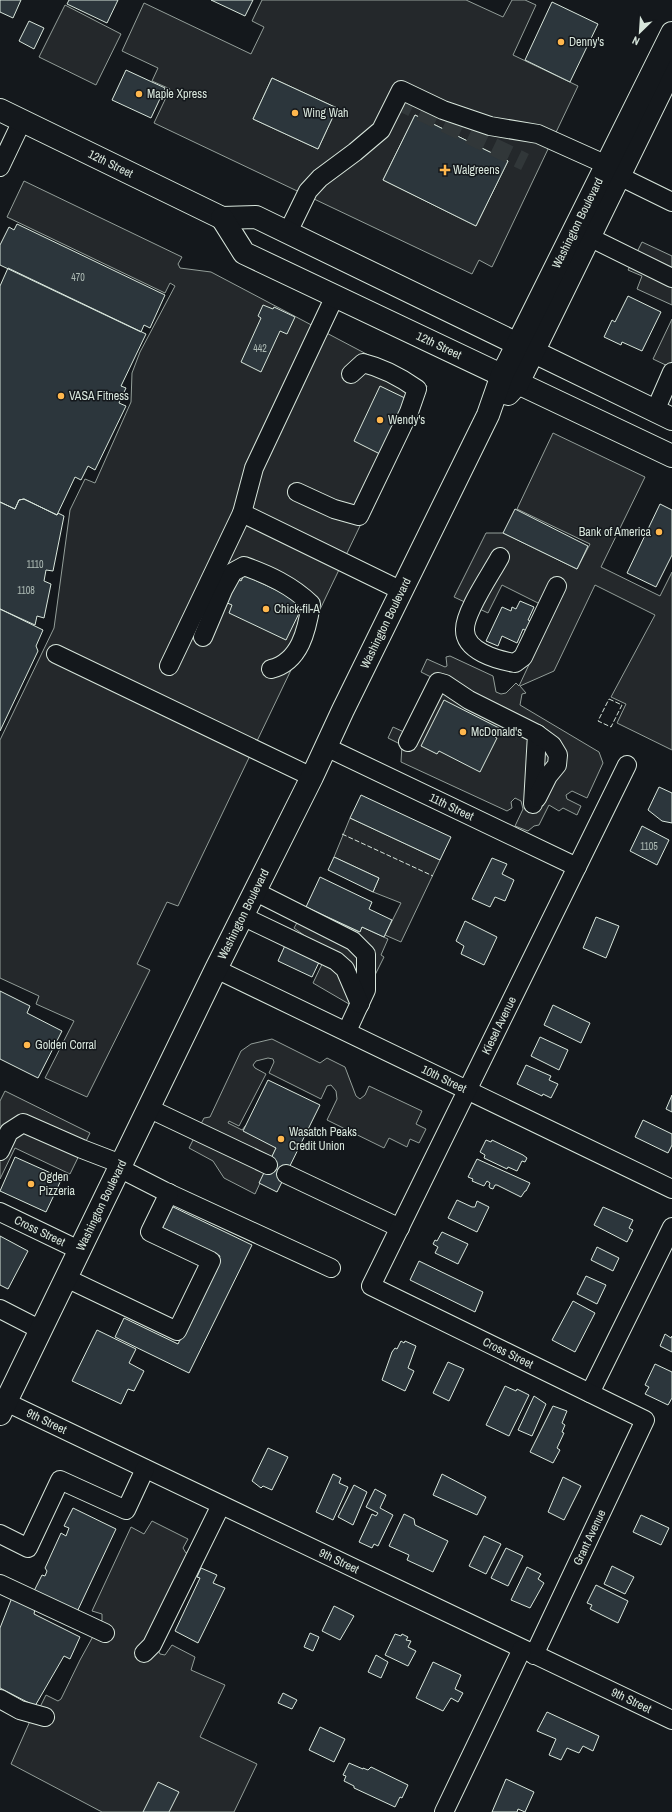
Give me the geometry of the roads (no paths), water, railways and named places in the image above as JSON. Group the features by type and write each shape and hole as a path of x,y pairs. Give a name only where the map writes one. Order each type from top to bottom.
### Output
{"main road":[{"name":"Washington Boulevard","path":"3,1408 148,1108 242,916 312,778 488,415 510,379 613,170 672,33"},
{"name":"Washington Boulevard","path":"525,348 589,237 613,170 672,68"},
{"name":"12th Street","path":"0,110 222,218 256,217 664,415"},
{"name":"12th Street","path":"222,218 244,253 672,456"}],"street":[{"path":"288,232 308,191 320,178 355,152 381,130 401,90 444,110 490,126 538,134 613,170 672,202"},
{"path":"0,167 22,121"},
{"path":"589,237 672,278"},
{"path":"169,666 242,513 254,468 335,296"},
{"path":"297,492 334,509 359,516 409,412 417,389 400,377 379,367 363,363 351,374"},
{"path":"664,415 672,372"},
{"path":"242,513 402,591"},
{"path":"500,557 468,615 464,630 470,644 488,655 515,663 522,657 557,586"},
{"path":"203,637 223,590 233,572 244,566 270,576 299,592 311,604 307,628 295,653 282,667 271,669"},
{"path":"56,654 312,778"},
{"path":"408,742 438,682 445,684 469,700 537,734 534,804"},
{"name":"11th Street","path":"326,747 577,867"},
{"name":"Kiesel Avenue","path":"372,1286 627,765"},
{"path":"254,892 353,940 366,954 366,990 347,1031"},
{"path":"242,916 336,961 345,969 360,1004"},
{"name":"10th Street","path":"216,969 672,1189"},
{"path":"148,1108 268,1166"},
{"path":"0,1150 9,1132 23,1123 120,1166 169,1193 331,1268"},
{"path":"286,1174 400,1228"},
{"path":"66,1278 177,1331 211,1261 150,1232 169,1193"},
{"name":"Cross Street","path":"0,1212 79,1250"},
{"path":"590,1393 672,1227"},
{"name":"Cross Street","path":"372,1286 645,1420"},
{"path":"0,1309 41,1330"},
{"name":"9th Street","path":"3,1408 145,1469 672,1720"},
{"name":"Grant Avenue","path":"444,1812 528,1652 645,1420"},
{"path":"0,1534 28,1548 60,1480 126,1510 145,1469"},
{"path":"144,1653 152,1645 221,1505"},
{"path":"0,1584 105,1633"},
{"path":"0,1699 20,1710 46,1717"}],"tunnel":[{"path":"396,100 525,162"}],"place":[{"name":"Denny's","path":"561,42"},
{"name":"Maple Xpress","path":"139,94"},
{"name":"Wing Wah","path":"295,113"},
{"name":"Walgreens","path":"445,170"},
{"name":"VASA Fitness","path":"61,396"},
{"name":"Wendy's","path":"380,420"},
{"name":"Bank of America","path":"659,532"},
{"name":"Chick-fil-A","path":"266,609"},
{"name":"McDonald's","path":"463,732"},
{"name":"Golden Corral","path":"27,1045"},
{"name":"Wasatch Peaks Credit Union","path":"281,1139"},
{"name":"Ogden Pizzeria","path":"31,1184"}]}
